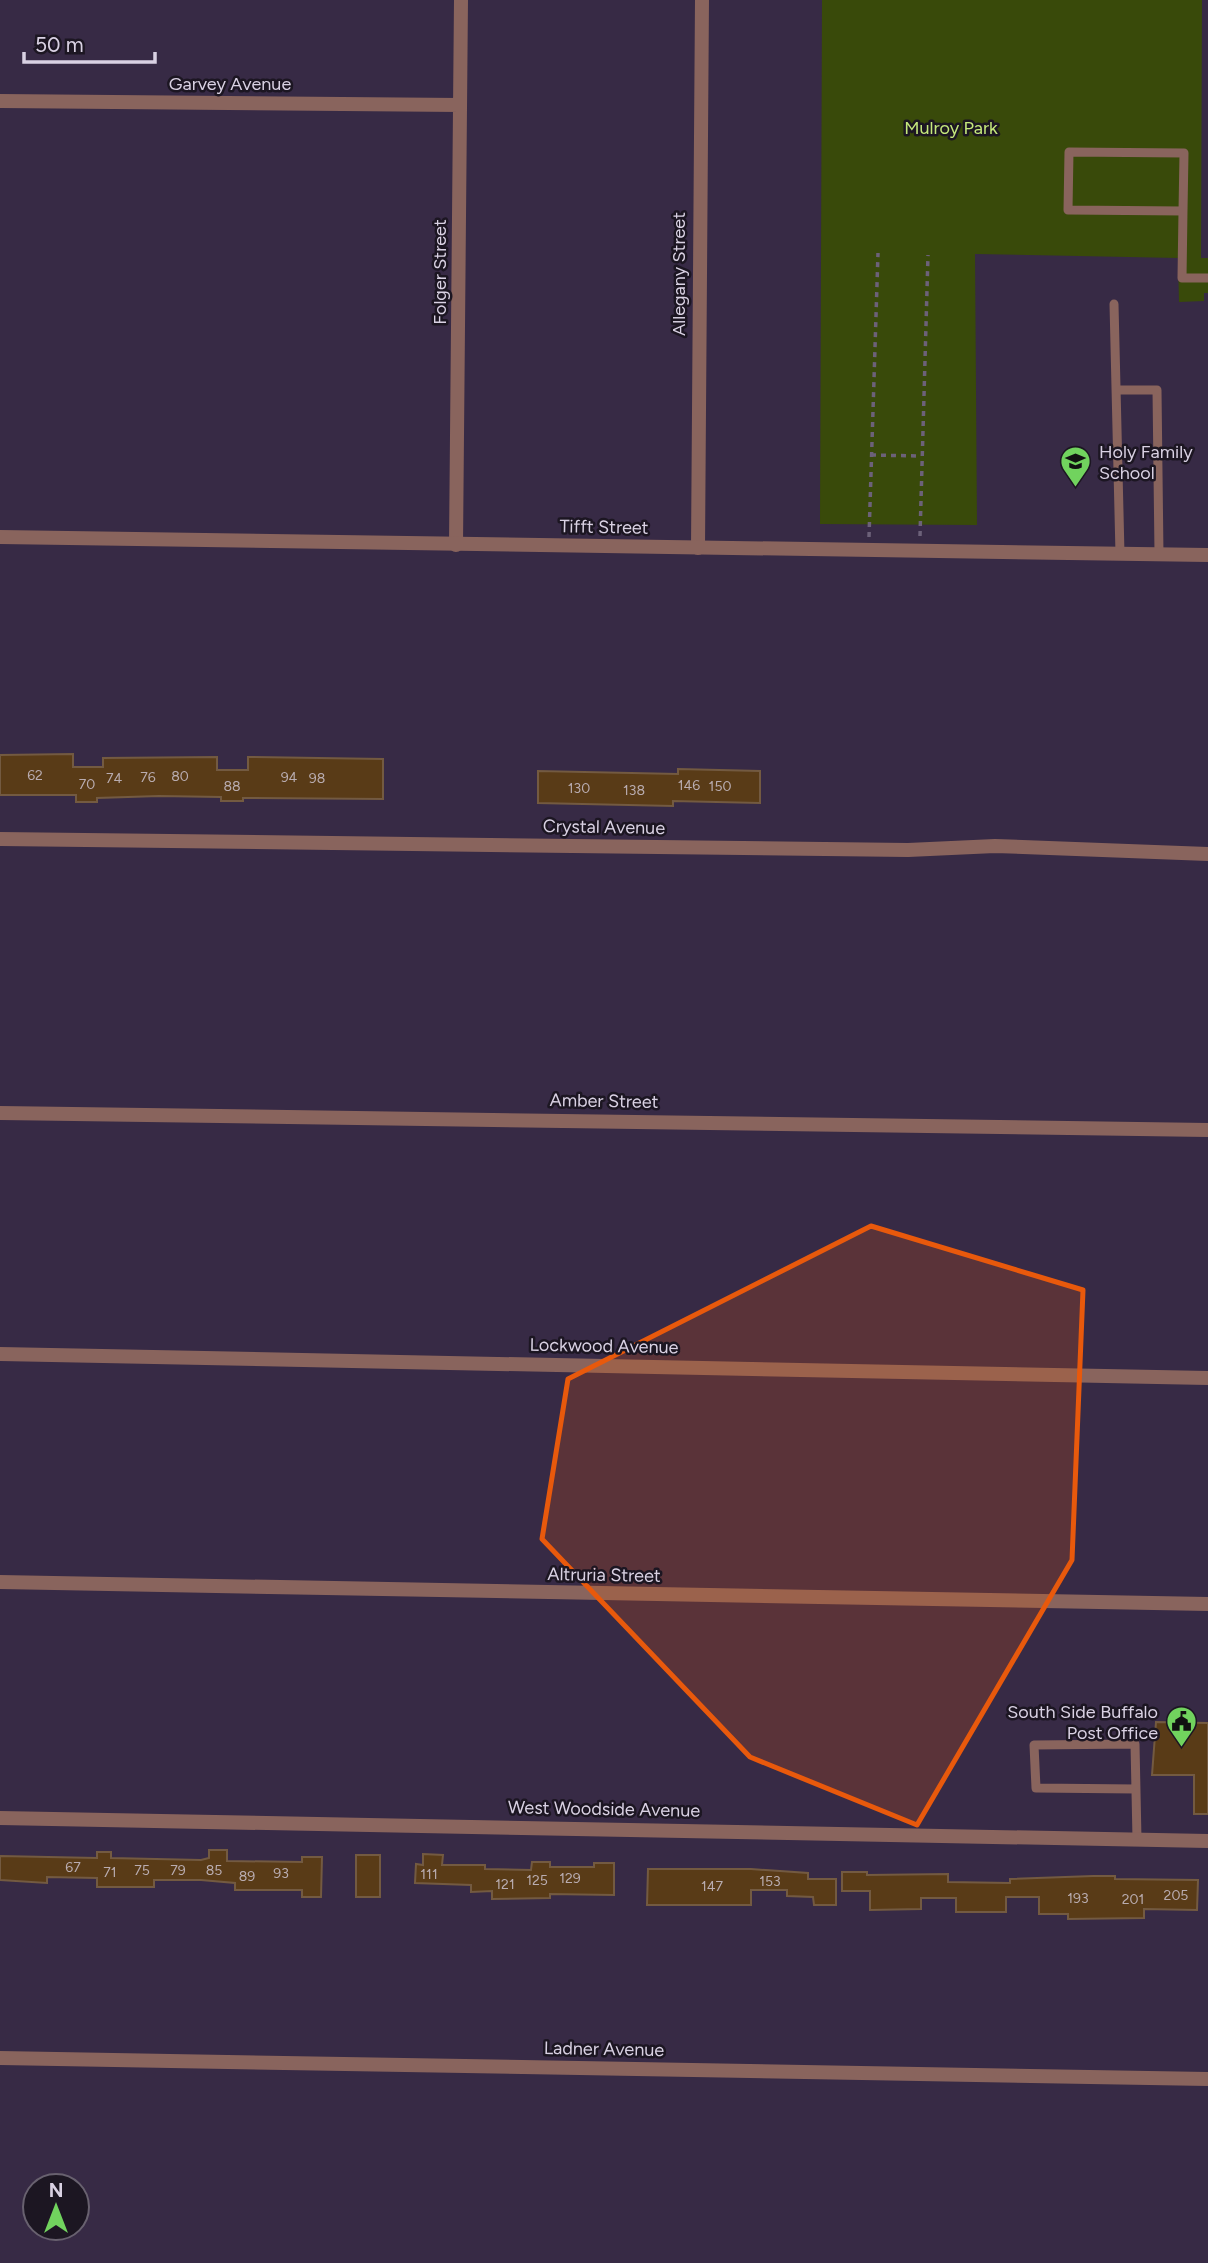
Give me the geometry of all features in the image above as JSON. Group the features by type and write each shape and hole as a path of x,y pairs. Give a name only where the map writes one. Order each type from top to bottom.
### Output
{"street":[{"name":"Folger Street","path":"456,545 460,0"},
{"name":"Allegany Street","path":"698,548 702,0"},
{"name":"Garvey Avenue","path":"0,101 460,105"},
{"name":"Tifft Street","path":"0,537 1208,555"},
{"name":"Crystal Avenue","path":"0,839 908,850 995,846 1208,854"},
{"name":"Amber Street","path":"0,1113 1208,1130"},
{"name":"Lockwood Avenue","path":"0,1353 1208,1378"},
{"name":"Altruria Street","path":"0,1582 1208,1604"},
{"name":"West Woodside Avenue","path":"0,1818 1208,1840"},
{"name":"Ladner Avenue","path":"0,2058 1208,2080"}],"lane":[{"path":"1183,211 1068,209 1069,152 1184,153 1182,278 1208,278"},
{"path":"1114,304 1120,554"},
{"path":"1116,390 1157,390 1159,554"},
{"path":"1136,1789 1036,1788 1034,1745 1135,1744 1136,1789 1137,1839"}],"path":[{"path":"869,533 878,253"},
{"path":"920,534 928,255"},
{"path":"871,455 921,456"}],"highlighted area":[{"path":"871,1226 1083,1290 1072,1560 917,1825 750,1757 542,1539 568,1379"}],"green space":[{"name":"Mulroy Park","path":"822,0 1202,0 1201,258 1208,258 1208,293 1204,293 1204,301 1179,302 1178,258 975,254 977,525 820,524"}],"building":[{"path":"73,754 73,767 103,767 103,758 217,757 217,770 248,770 248,757 383,759 383,799 243,798 243,801 221,801 221,797 159,796 97,798 97,802 76,802 76,795 0,795 0,755"},
{"path":"678,769 760,771 760,803 673,801 673,806 538,803 538,771 678,774"},
{"name":"South Side Buffalo Post Office","path":"1156,1722 1208,1723 1208,1814 1194,1814 1194,1775 1152,1775"},
{"path":"209,1850 227,1850 227,1861 302,1862 302,1857 322,1857 321,1897 302,1897 302,1890 235,1890 235,1883 201,1880 154,1880 154,1887 97,1887 97,1878 47,1877 47,1883 0,1880 0,1856 97,1858 97,1852 111,1852 111,1858 201,1860 209,1858"},
{"path":"423,1854 443,1855 442,1865 485,1865 485,1869 531,1870 532,1862 550,1862 550,1867 594,1867 594,1863 614,1863 614,1895 550,1894 550,1898 492,1899 492,1891 471,1892 471,1885 415,1883 416,1864 423,1865"},
{"path":"356,1855 380,1855 380,1897 356,1897"},
{"path":"648,1869 751,1869 808,1873 808,1879 836,1879 836,1905 814,1905 813,1897 787,1896 787,1890 751,1890 751,1905 647,1905"},
{"path":"842,1872 867,1872 867,1875 948,1874 948,1882 1010,1883 1010,1879 1093,1876 1115,1876 1115,1879 1198,1880 1197,1910 1144,1909 1144,1918 1068,1919 1068,1914 1039,1914 1039,1897 1006,1897 1006,1912 956,1912 956,1898 921,1898 921,1909 870,1910 870,1891 842,1891"}],"place":[{"name":"Holy Family School","path":"1076,489"},
{"name":"South Side Buffalo Post Office","path":"1181,1749"}]}
